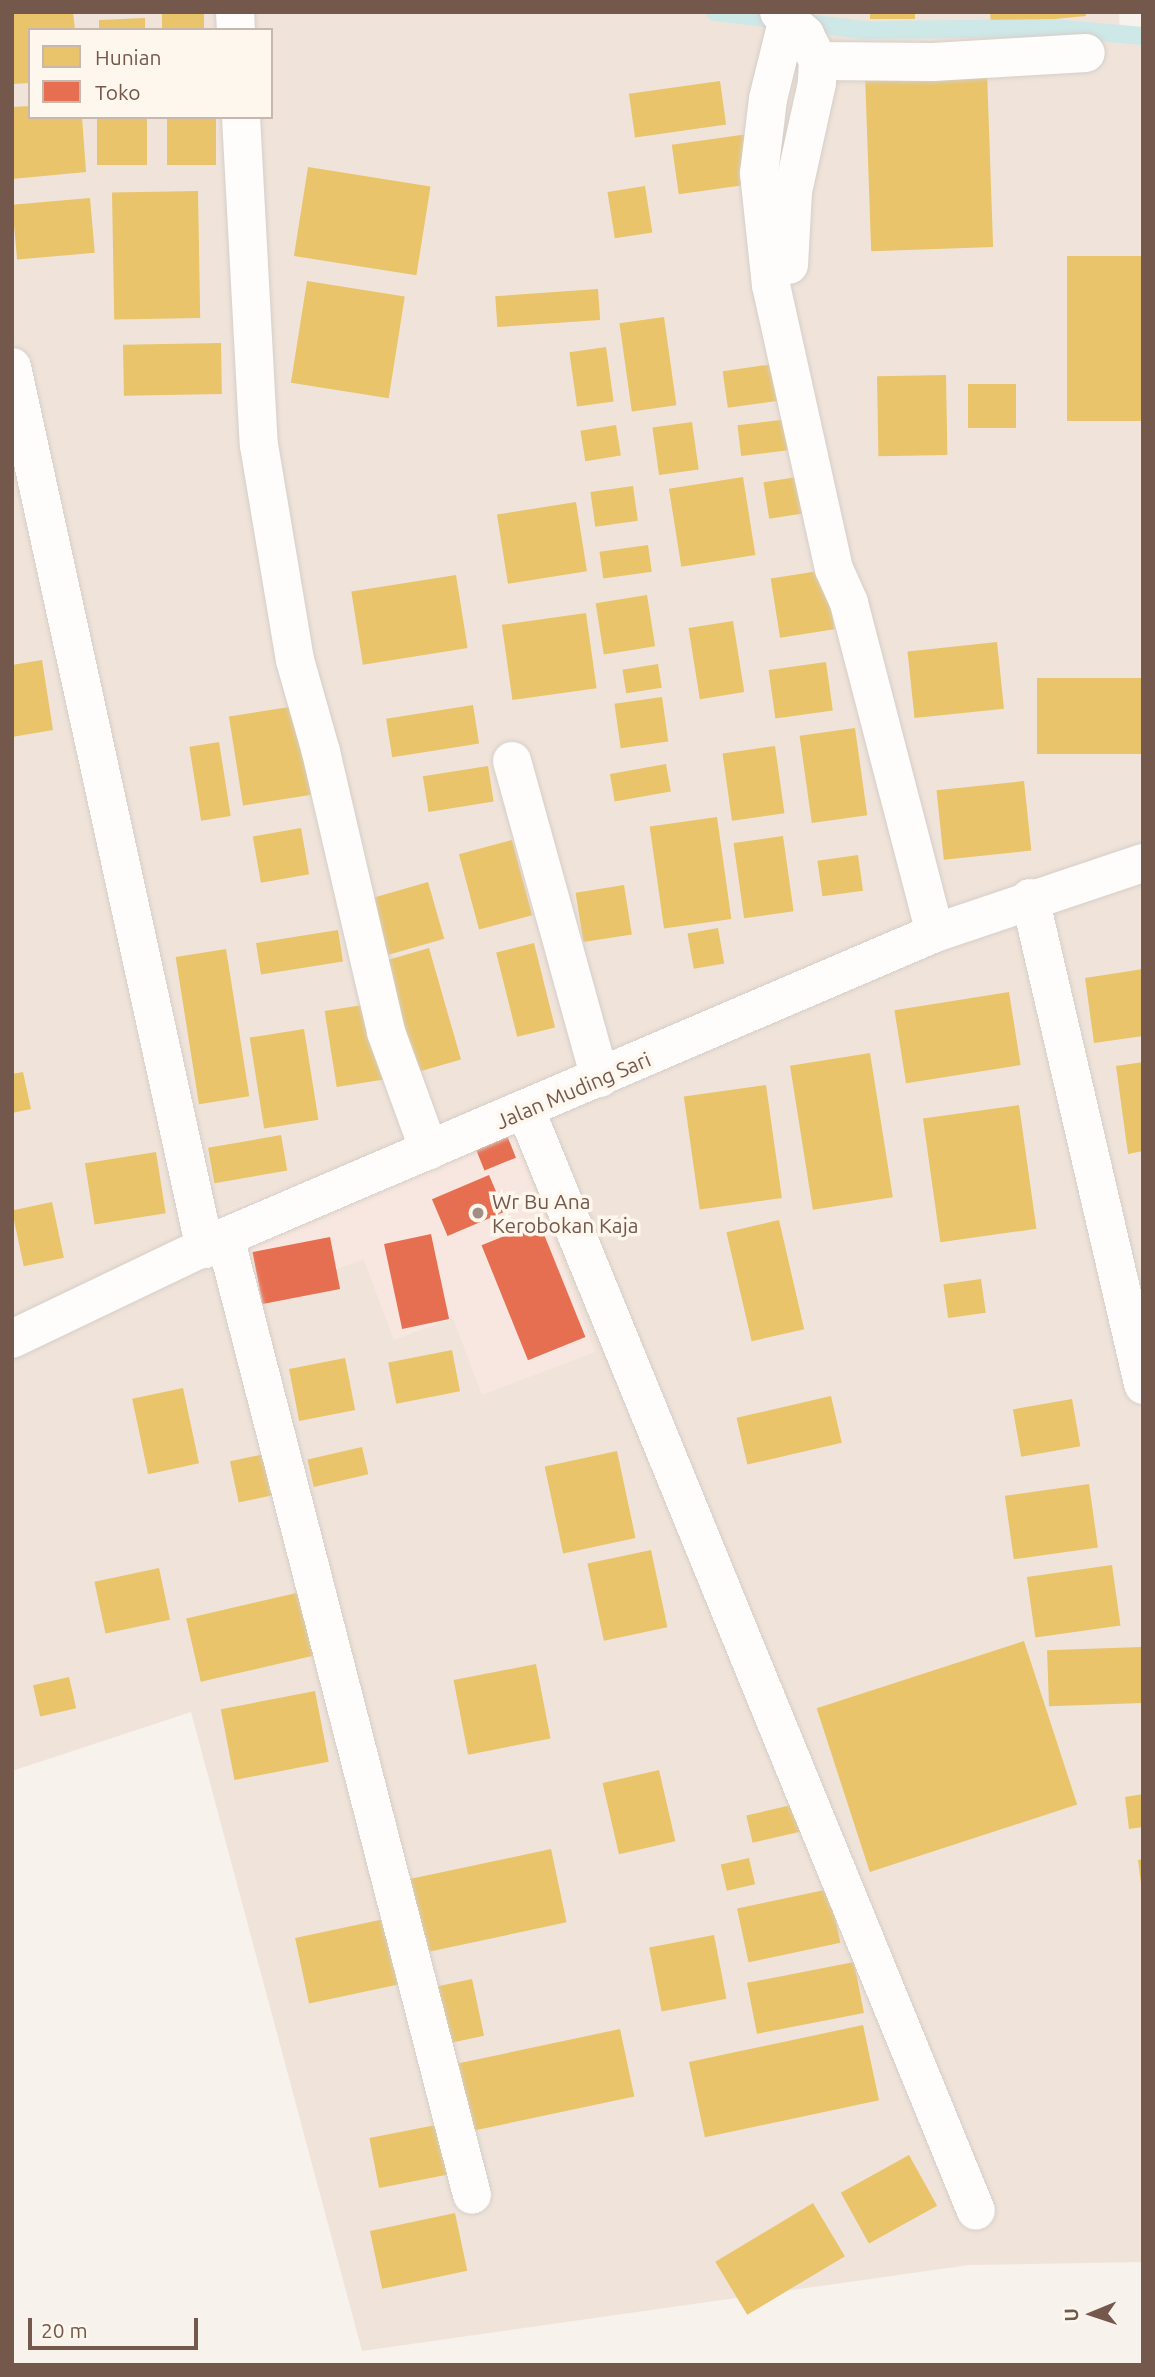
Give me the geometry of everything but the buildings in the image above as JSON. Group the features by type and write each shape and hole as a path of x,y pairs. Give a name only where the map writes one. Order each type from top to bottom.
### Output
{"street":[{"path":"849,603 848,566 789,272 787,237 818,61 806,34 783,15 768,99 759,173 771,285 834,569 849,603 935,933"},
{"path":"818,61 933,62 1086,53"},
{"path":"241,119 259,445 295,660 321,752 386,1032 429,1150"},
{"path":"12,367 215,1243 472,2195"},
{"path":"512,761 600,1078"},
{"name":"Jalan Muding Sari","path":"12,1339 215,1243 935,933 1030,898 1143,863"},
{"path":"1030,898 1143,1385"},
{"path":"526,1111 976,2211"}],"shaded area":[{"path":"12,12 1119,12 1120,36 1143,38 1143,2262 969,2265 362,2351 191,1712 12,1771","holes":["364,1259 595,1352 453,1318 394,1339"]},
{"path":"504,1106 595,1352 482,1395 453,1318 394,1340 364,1259 243,1304 210,1216"}],"waterway":[{"path":"715,12 864,30 1053,28 1143,36"}],"place":[{"name":"Wr Bu Ana Kerobokan Kaja","path":"478,1213"}]}
